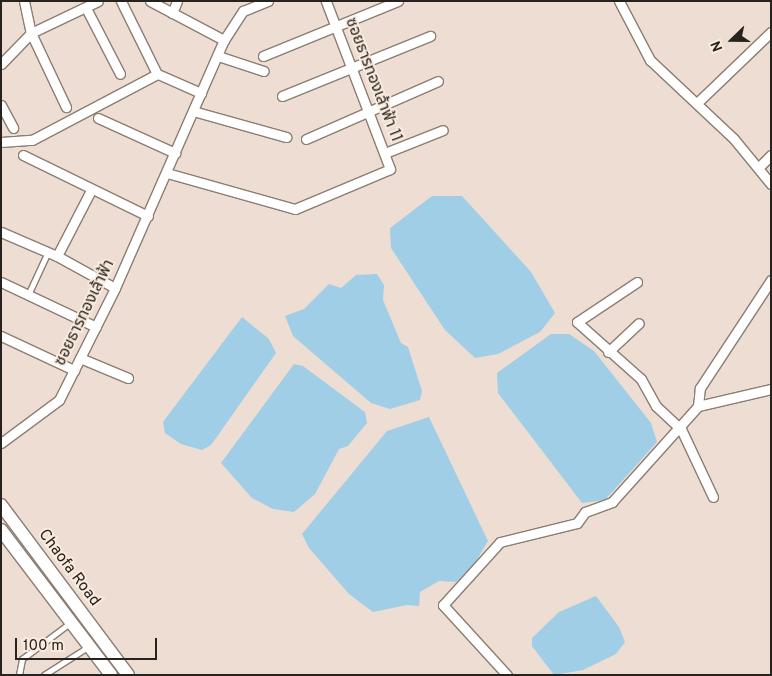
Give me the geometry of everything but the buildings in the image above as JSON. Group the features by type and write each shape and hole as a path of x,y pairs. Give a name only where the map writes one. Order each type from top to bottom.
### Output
{"main road":[{"name":"Chaofa Road","path":"1,505 128,675"},
{"name":"Chaofa Road","path":"1,530 89,646 106,673"}],"street":[{"path":"24,1 31,33 66,107"},
{"path":"1,64 31,33 98,1"},
{"path":"1,142 32,140 157,74 121,1"},
{"path":"150,1 224,40"},
{"path":"172,13 177,1"},
{"name":"ซอยธารทองเล้าฟ้า","path":"1,443 59,400 115,288 148,216 224,40 243,11 268,1"},
{"name":"ซอยธารทองเล้าฟ้า 11","path":"166,173 295,209 390,169 326,1"},
{"path":"263,56 398,1"},
{"path":"619,1 650,60 698,102 759,167 771,184"},
{"path":"86,8 120,74"},
{"path":"698,102 771,32"},
{"path":"282,96 430,36"},
{"path":"218,56 264,71"},
{"path":"160,75 201,93"},
{"path":"306,139 438,81"},
{"path":"1,106 13,128"},
{"path":"193,111 286,137"},
{"path":"98,118 175,153"},
{"path":"385,153 443,130"},
{"path":"24,155 91,190 148,216"},
{"path":"759,167 771,155"},
{"path":"57,256 91,190"},
{"path":"1,232 57,256 115,288"},
{"path":"507,675 443,605 500,542 577,523 585,512 612,502 680,429 698,406 700,388 771,280"},
{"path":"1,282 96,327"},
{"path":"637,282 577,322 608,352 641,379 656,406 680,429 712,497"},
{"path":"608,352 639,323"},
{"path":"1,336 74,370"},
{"path":"80,358 128,378"},
{"path":"698,406 771,389"}],"lane":[{"path":"28,295 48,252"},
{"path":"20,675 22,659 71,622"},
{"path":"44,675 89,646"}],"water":[{"path":"432,196 462,196 531,272 555,313 540,332 498,354 475,358 445,330 391,248 390,228"},
{"path":"377,274 384,285 383,300 401,343 408,347 422,391 420,400 390,409 371,403 293,336 285,316 304,309 329,284 341,288 356,275"},
{"path":"242,317 269,339 276,353 211,445 202,450 181,444 165,433 163,422"},
{"path":"551,334 569,334 594,351 651,423 657,442 605,500 582,503 498,393 497,373"},
{"path":"294,364 303,366 365,412 367,423 348,446 339,449 315,494 294,512 273,509 252,498 221,463"},
{"path":"429,417 488,541 475,563 456,582 439,581 420,592 419,606 407,605 373,612 349,594 309,548 302,534 387,431"},
{"path":"596,596 619,627 625,642 616,654 583,670 554,675 532,646 532,638 559,612"}]}
